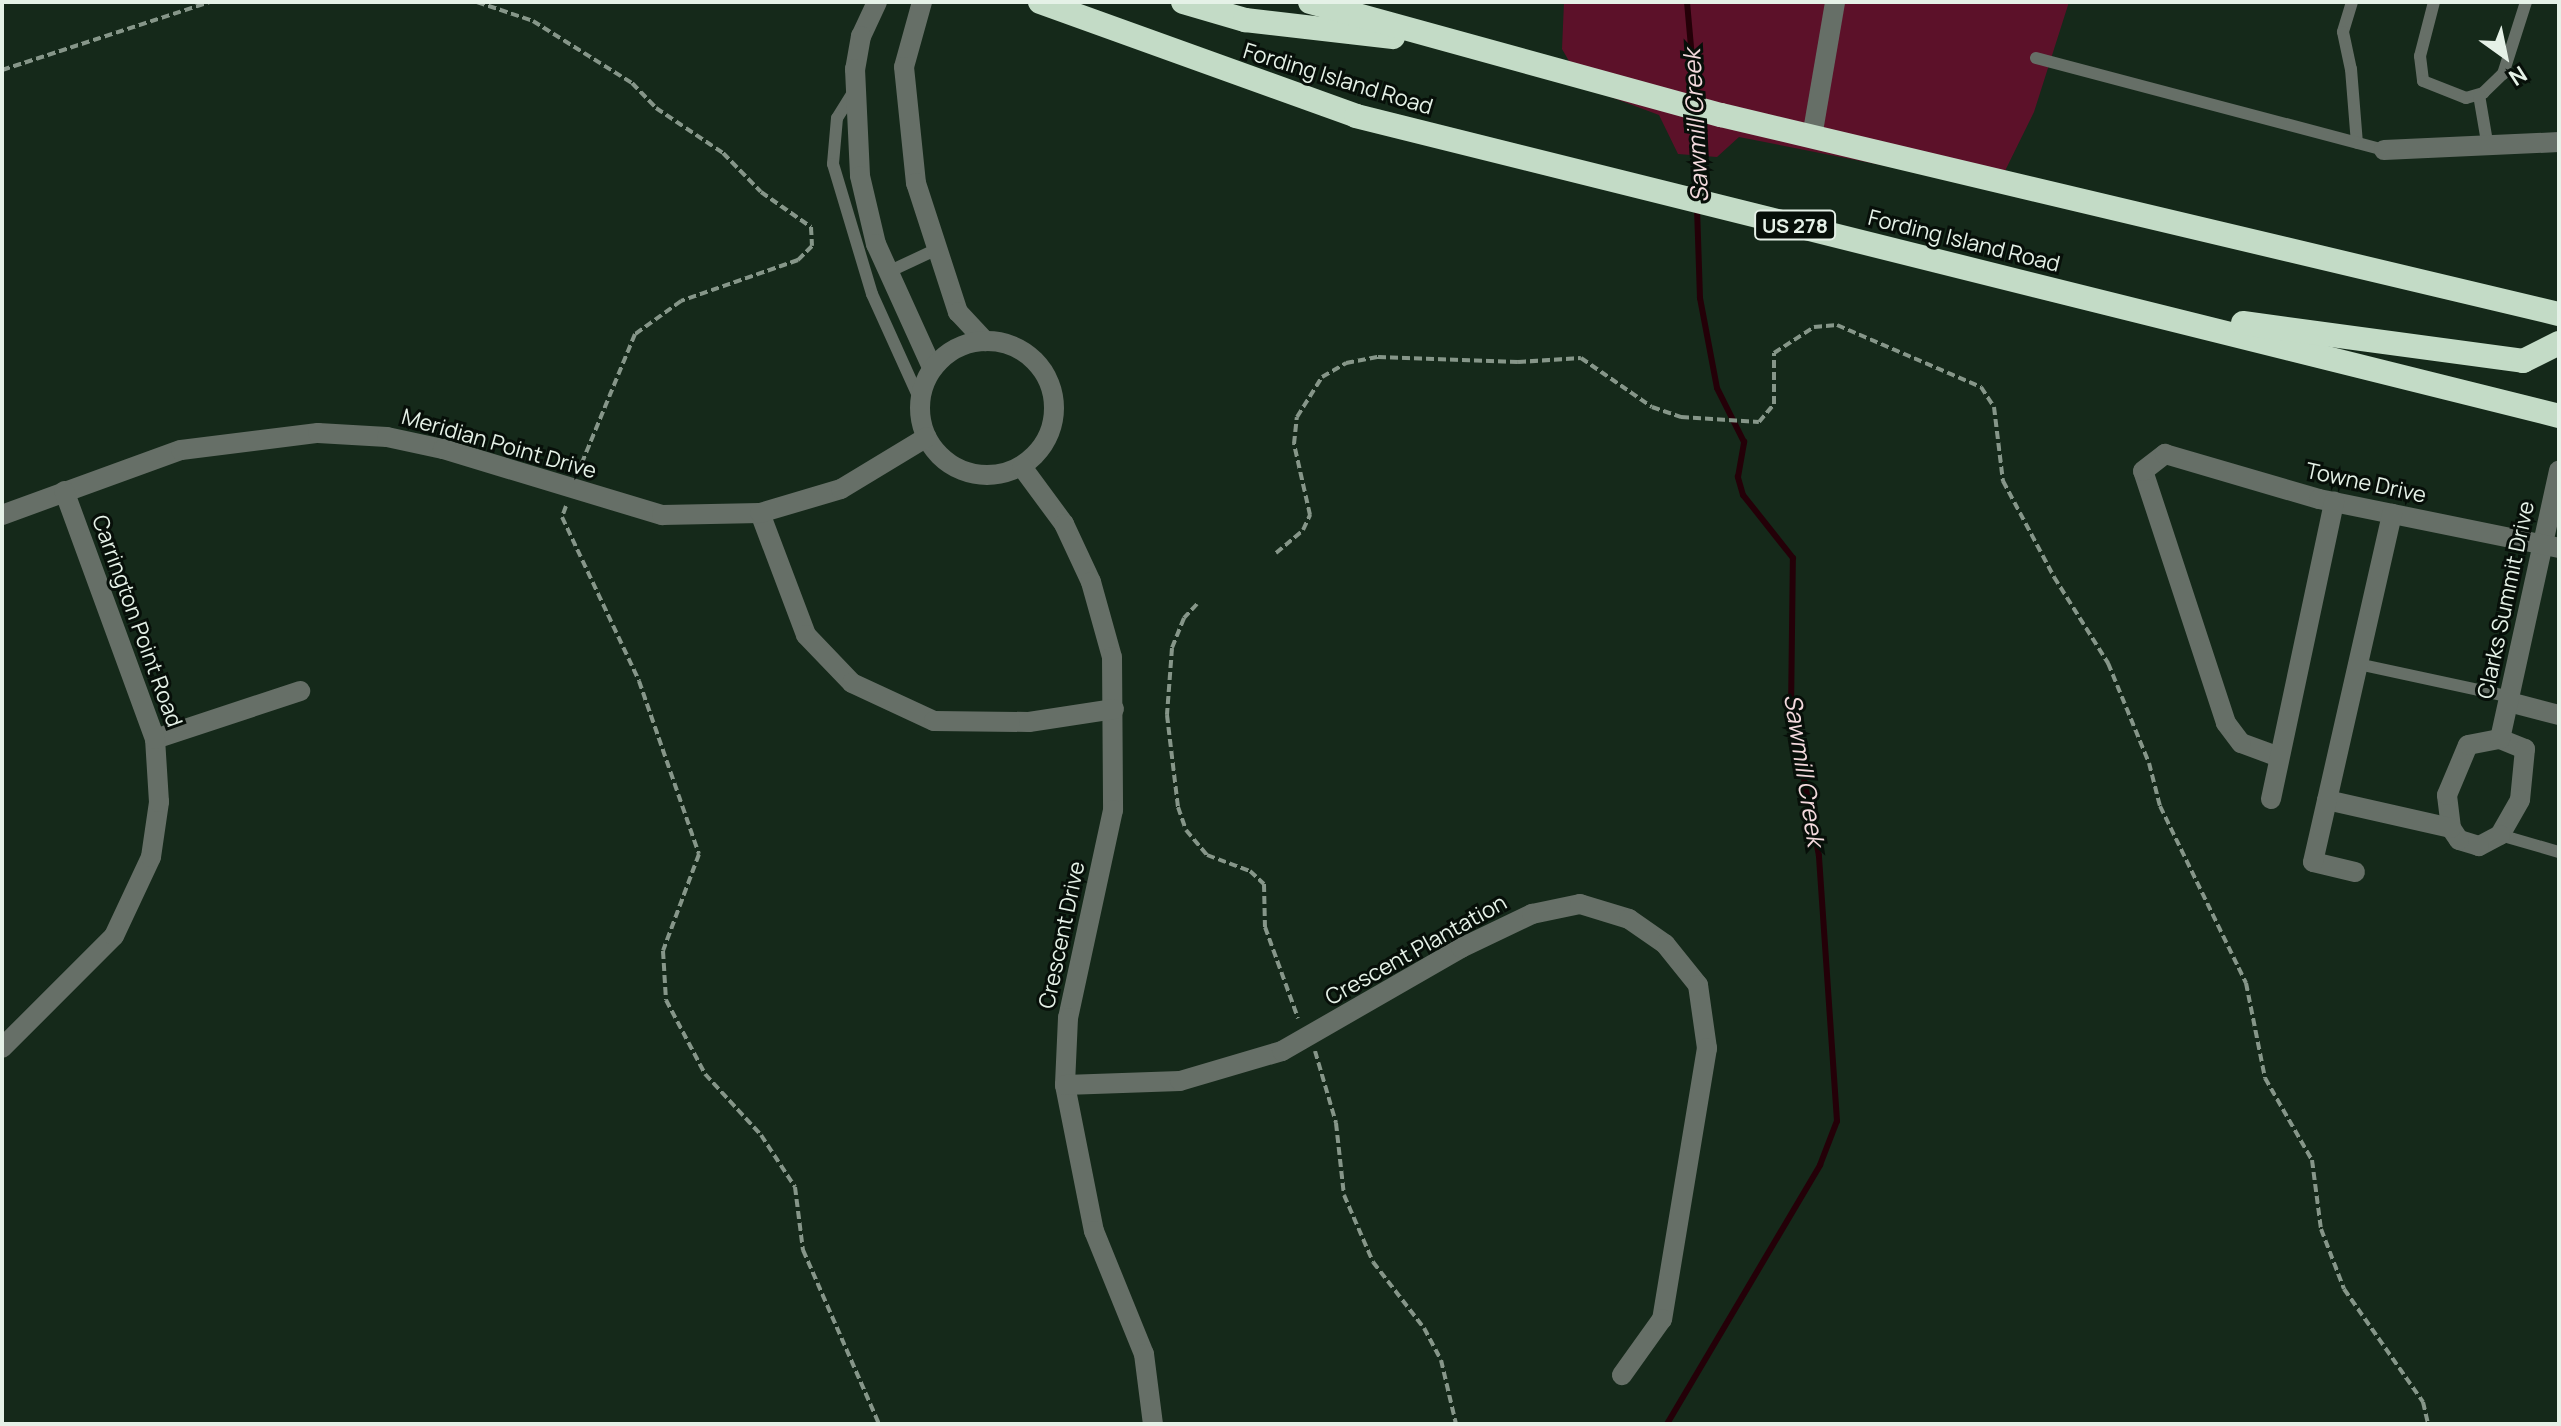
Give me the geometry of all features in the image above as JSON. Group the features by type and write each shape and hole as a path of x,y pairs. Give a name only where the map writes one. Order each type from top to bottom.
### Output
{"highway":[{"name":"Fording Island Road","path":"1040,2 1356,116 2559,416"},
{"path":"1183,2 1245,20 1471,46"},
{"path":"1310,2 1812,137 2559,314"},
{"path":"2122,307 2523,361 2559,343"}],"street":[{"path":"877,2 861,36 854,91 860,176 888,272 931,365"},
{"path":"922,2 904,67 916,183 935,250 958,312 985,341"},
{"path":"1812,137 1835,2"},
{"path":"2384,150 2487,142 2559,142"},
{"path":"985,341 1027,353 1053,389 1051,433 1022,467 1001,475 968,472 939,455 927,437 919,398 931,365 961,347 985,341"},
{"name":"Meridian Point Drive","path":"2,515 181,450 318,433 387,437 443,449 662,515 760,513 841,489 927,437"},
{"name":"Towne Drive","path":"2279,757 2241,743 2226,723 2143,471 2165,454 2334,502 2551,547"},
{"name":"Crescent Drive","path":"1022,467 1064,524 1091,582 1112,657 1113,810 1068,1018 1065,1085 1094,1231 1144,1354 1153,1424"},
{"name":"Clarks Summit Drive","path":"2500,739 2551,547 2559,470"},
{"name":"Carrington Point Road","path":"2,1048 114,936 151,857 159,802 155,739 131,663 64,491"},
{"path":"2271,799 2334,502"},
{"path":"760,513 806,635 852,683 934,721 1029,722 1114,709"},
{"path":"2355,872 2313,862 2392,514"},
{"path":"155,739 300,691"},
{"path":"2509,699 2559,715"},
{"path":"2500,739 2525,749 2520,800 2500,835 2479,846 2459,840 2451,828 2447,795 2468,745 2500,739"},
{"path":"2327,800 2451,828"},
{"name":"Crescent Plantation","path":"1065,1085 1180,1081 1235,1067 1308,1037 1461,948 1532,914 1580,904 1629,919 1665,944 1698,985 1707,1048 1662,1319 1622,1375"}],"lane":[{"path":"2352,2 2343,32 2351,69 2357,143"},
{"path":"2434,2 2420,56 2423,81 2447,94 2479,95 2503,74 2526,2"},
{"path":"2036,58 2384,150"},
{"path":"854,91 837,118 833,164 872,294 919,398"},
{"path":"2479,95 2487,142"},
{"path":"888,272 935,250"},
{"path":"2358,664 2509,699"},
{"path":"2500,835 2559,852"}],"path":[{"path":"2,70 210,2"},
{"path":"477,2 533,21 632,83 656,108 723,153 761,192 811,227 812,246 798,260 681,301 635,334 562,517 639,681 699,854 663,951 666,1000 705,1074 761,1135 795,1187 803,1250 879,1424"},
{"path":"1276,553 1303,530 1310,515 1294,444 1297,417 1322,377 1346,363 1378,357 1518,362 1581,358 1652,407 1681,417 1759,422 1774,404 1774,353 1814,327 1837,325 1981,387 1994,407 2003,481 2047,566 2108,663 2149,763 2160,806 2246,983 2265,1078 2312,1160 2321,1229 2344,1289 2423,1402 2428,1424"},
{"path":"1197,604 1184,618 1172,648 1167,715 1178,807 1186,830 1207,855 1250,871 1264,884 1265,927 1308,1037 1336,1123 1344,1195 1373,1262 1424,1328 1441,1360 1456,1424"}],"shaded area":[{"path":"1564,2 2069,2 2034,112 2002,177 1988,186 1739,137 1717,157 1678,154 1659,115 1584,87 1562,49"}],"waterway":[{"name":"Sawmill Creek","path":"1687,2 1696,102"},
{"name":"Sawmill Creek","path":"1696,194 1697,113"},
{"name":"Sawmill Creek","path":"1667,1424 1820,1165 1837,1121 1819,856 1791,712 1793,558 1743,495 1738,477 1744,442 1717,388 1700,298 1697,209"}]}
